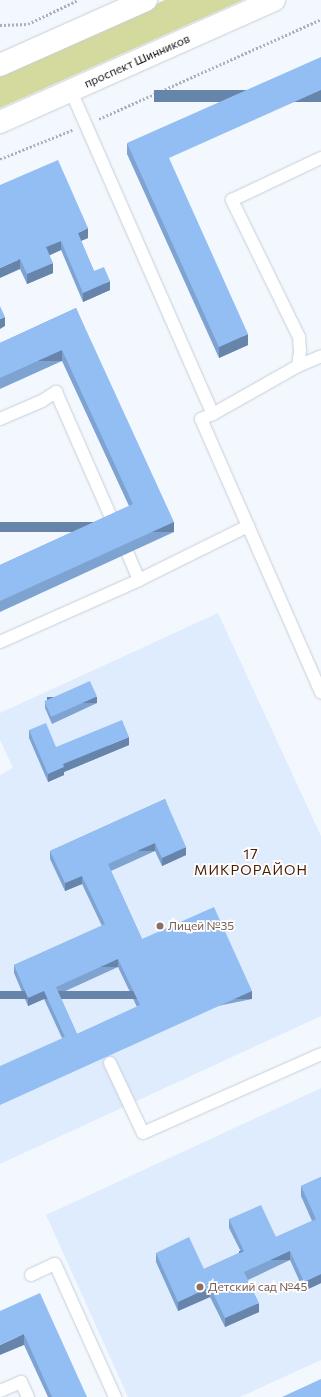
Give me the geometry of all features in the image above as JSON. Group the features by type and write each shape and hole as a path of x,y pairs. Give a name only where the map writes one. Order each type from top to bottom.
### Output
{"street":[{"path":"0,65 146,0"},
{"name":"проспект Шинников","path":"0,122 274,0"}],"lane":[{"path":"71,91 213,414"},
{"path":"298,366 300,351 299,337 232,200 321,158"},
{"path":"321,356 298,366 213,414 201,419 321,693"},
{"path":"0,419 42,402 56,392 114,524"},
{"path":"0,642 139,580 248,526"},
{"path":"128,554 139,580"},
{"path":"110,1063 143,1133 321,1054"},
{"path":"31,1275 55,1264 115,1397"},
{"path":"0,1391 21,1382 28,1397"}],"path":[{"path":"0,25 28,24 78,0"},
{"path":"0,159 86,124 321,19"}],"shaded area":[{"name":"Лицей №35","path":"218,613 321,836 321,1016 0,1164 0,775 13,768 0,740 0,713"},
{"name":"Детский сад №45","path":"321,1088 321,1360 240,1397 128,1397 46,1215"}],"green space":[{"path":"165,0 243,0 0,108 0,73"}],"building":[{"path":"321,57 321,90 169,158 248,334 219,347 127,143"},
{"path":"58,160 88,228 78,233 94,271 104,267 110,281 83,293 61,241 46,247 53,263 27,274 20,259 0,268 0,185"},
{"path":"0,306 5,317 0,319"},
{"path":"76,308 174,522 0,601 0,565 133,504 62,350 0,378 0,343"},
{"path":"90,681 97,697 51,717 44,701"},
{"path":"122,720 129,737 63,764 64,767 48,774 29,730 46,723 56,747"},
{"path":"165,799 186,847 162,858 155,843 108,864 142,939 214,907 252,991 0,1105 0,1066 65,1037 44,991 28,998 14,965 105,924 82,876 65,883 50,851","holes":["118,959 140,1005 77,1034 56,987"]},
{"path":"321,1177 321,1274 304,1282 290,1251 244,1272 259,1303 225,1318 210,1287 178,1302 156,1253 189,1237 204,1269 244,1251 229,1219 261,1205 276,1237 316,1219 301,1186"},
{"path":"40,1293 87,1397 52,1397 24,1334 0,1345 0,1311"},
{"path":"321,1379 321,1397 282,1397"}],"place":[{"name":"Лицей №35","path":"160,926"},
{"name":"Детский сад №45","path":"200,1287"}],"district":[{"name":"17 МИКРОРАЙОН","path":"251,862"}]}
